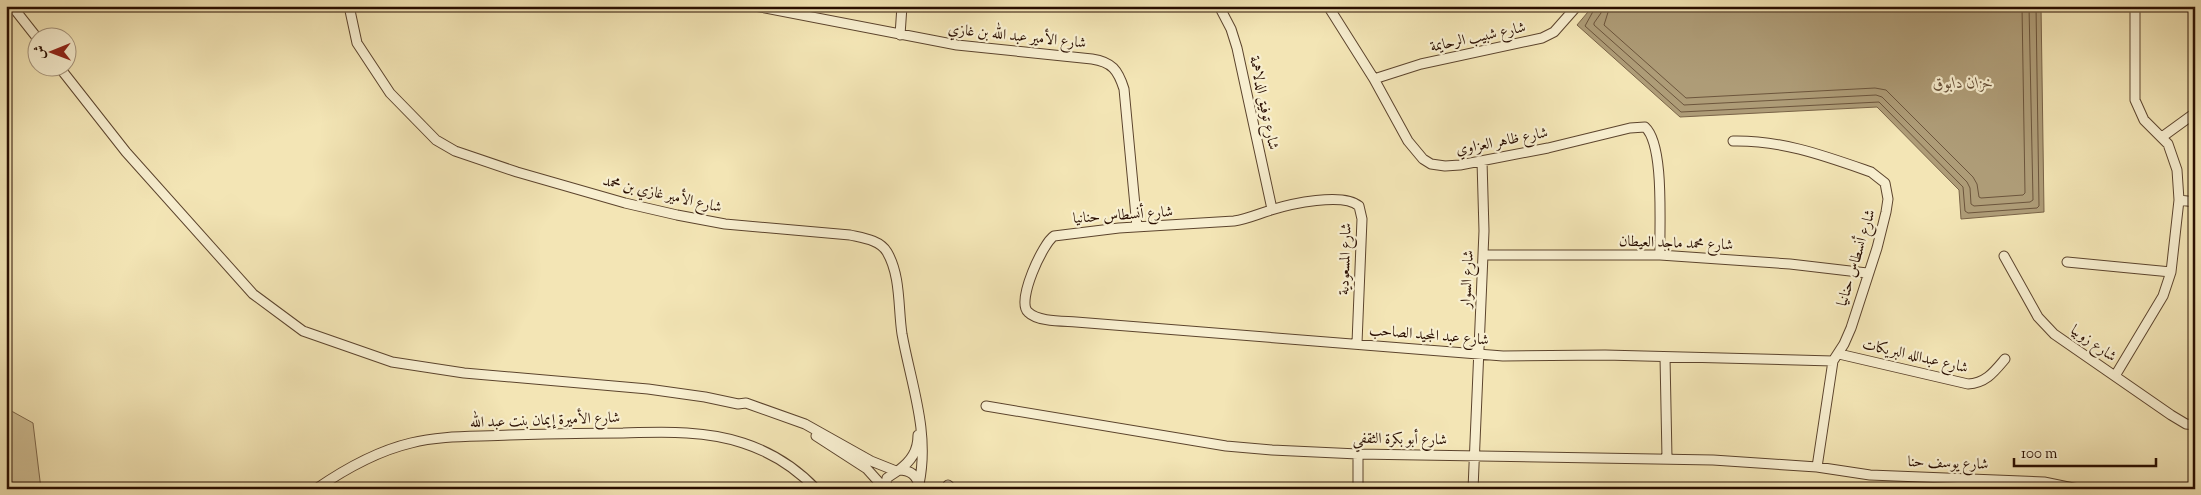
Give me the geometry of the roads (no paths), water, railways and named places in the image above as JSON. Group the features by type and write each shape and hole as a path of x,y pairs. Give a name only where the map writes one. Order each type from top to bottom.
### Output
{"street":[{"path":"12,6 30,28"},
{"name":"شارع الأمير غازي بن محمد","path":"349,6 357,43 390,93 436,140 456,151 517,172 625,203 677,215 725,224 850,235 867,238 881,246 887,252 893,268 902,335 919,410"},
{"name":"شارع الأمير عبد الله بن غازي","path":"755,6 957,45 1092,59 1110,64 1120,77 1124,89 1137,228"},
{"path":"900,35 902,6"},
{"name":"شارع توفيق الدلاهمة","path":"1219,6 1231,29 1237,48 1272,209"},
{"name":"شارع ظاهر العزاوي","path":"1328,6 1374,79 1408,141 1423,159 1431,164 1445,166 1482,161 1548,148 1630,128 1646,127 1654,138 1658,156 1660,255"},
{"name":"شارع شبيب الرحايمة","path":"1374,79 1421,64 1542,38 1554,32 1577,6"},
{"path":"2115,376 2157,308 2171,272 2179,200 2179,184 2174,158 2168,144 2144,120 2136,100 2135,6"},
{"path":"68,78 126,152 253,294 303,331 392,362 464,373 657,390 750,405 805,424 871,462 910,472 917,479 920,487"},
{"path":"2162,137 2195,114"},
{"name":"شارع أنسطاس حنانيا","path":"1733,141 1762,141 1805,149 1872,172 1880,177 1888,190 1887,205 1877,248 1867,273 1851,328 1836,357 1816,467"},
{"name":"شارع السوار","path":"1473,489 1483,255 1482,161"},
{"name":"شارع المسعودية","path":"1272,209 1335,199 1351,201 1359,206 1362,219 1357,343"},
{"path":"2179,200 2195,202"},
{"name":"شارع أنسطاس حنانيا","path":"1025,309 1024,304 1028,283 1049,239 1062,234 1243,220 1272,209"},
{"name":"شارع محمد ماجد العيطان","path":"1483,255 1660,255 1790,264 1867,273"},
{"name":"شارع زوبيا","path":"2004,256 2046,327 2183,423 2195,425"},
{"path":"2067,262 2171,272"},
{"name":"شارع عبد المجيد الصاحب","path":"1025,309 1039,318 1115,327 1357,343 1478,354 1836,357"},
{"path":"1665,357 1667,458"},
{"name":"شارع عبدالله البريكات","path":"1836,357 1968,384 1979,383 1989,377 2005,359"},
{"path":"738,404 745,409 802,429 823,440 867,469 885,489"},
{"name":"شارع أبو بكرة الثقفي","path":"986,406 1226,446 1272,450 1358,454 1667,458 1816,467"},
{"path":"885,489 888,478 909,461 916,450 919,410"},
{"path":"919,410 923,451 920,487"},
{"name":"شارع الأميرة إيمان بنت عبد الله","path":"316,489 336,475 370,457 411,443 438,438 552,434 681,433 742,442 763,450 800,473 816,489"},
{"path":"1358,454 1358,489"},
{"name":"شارع الأميرة إيمان بنت عبد الله","path":"782,461 808,489"},
{"name":"شارع يوسف حنا","path":"1816,467 1870,475 2044,482 2078,489"}],"water":[{"name":"خزان دابوق","path":"1593,6 2041,6 2044,212 1961,219 1959,190 1877,107 1680,117 1577,25"}]}
